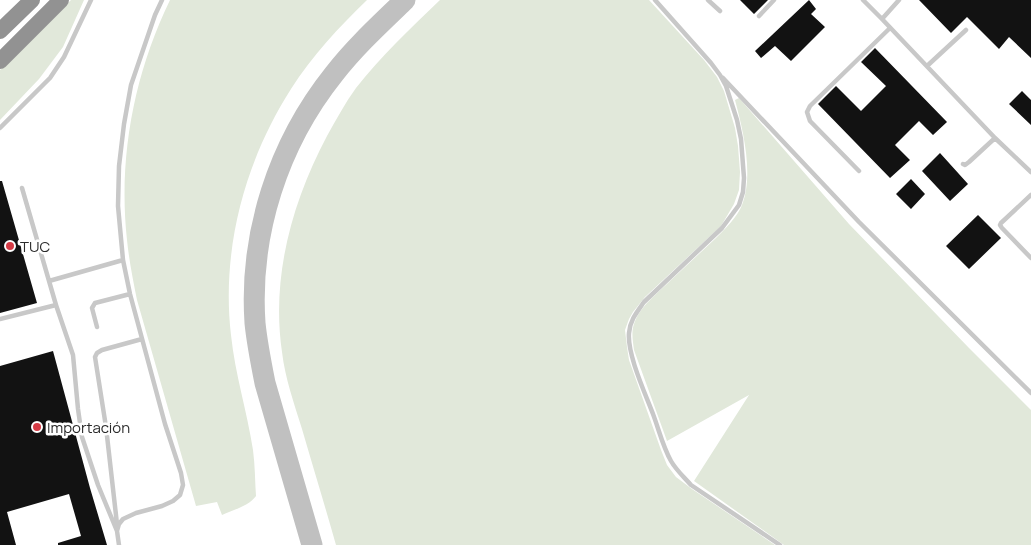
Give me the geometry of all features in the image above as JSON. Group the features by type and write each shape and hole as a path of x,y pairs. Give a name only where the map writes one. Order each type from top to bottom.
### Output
{"highway":[{"path":"0,31 32,0"},
{"path":"0,61 62,0"}],"lane":[{"path":"0,128 50,78 64,57 91,0"},
{"path":"118,531 119,524 123,519 173,501 180,495 183,485 130,294 123,260 118,206 119,166 131,85 162,0"},
{"path":"655,0 720,75 858,222 1031,393"},
{"path":"708,0 720,11"},
{"path":"759,16 774,0"},
{"path":"863,0 995,138 1031,172"},
{"path":"882,19 899,0"},
{"path":"859,170 810,121 806,112 890,28"},
{"path":"927,66 966,30"},
{"path":"720,75 726,86 737,120 740,139 744,178 743,192 739,205 722,228 644,302 631,322 629,342 633,359 664,444 671,461 681,475 691,485 780,545"},
{"path":"962,164 965,165 969,162 995,138"},
{"path":"22,188 56,305 73,355 82,438 98,485 118,531"},
{"path":"1031,195 1000,225 1031,258"},
{"path":"49,281 123,260"},
{"path":"97,327 92,308 95,303 130,294"},
{"path":"0,319 56,305"},
{"path":"119,545 106,427 95,357 102,350 142,339"}],"shaded area":[{"path":"71,0 84,0 63,47 39,79 0,120 0,70"},
{"path":"170,0 367,0 326,42 291,89 261,146 249,176 240,207 233,238 229,303 233,350 253,450 256,496 245,505 222,515 217,502 196,506 137,300 127,240 125,178 132,117 147,57 157,28"},
{"path":"440,0 649,0 704,60 717,77 724,91 735,128 740,172 739,190 734,204 721,226 645,297 633,312 625,330 627,347 629,360 667,465 676,477 692,489 775,545 336,545 283,362 279,324 279,296 287,241 294,214 315,161 348,100 386,53"},
{"path":"739,98 849,224 1031,410 1031,545 784,545 694,481 749,395 667,441 634,350 633,327 640,311 719,235 737,214 742,205 747,180 747,167 744,138 735,100"}],"building":[{"path":"740,0 768,0 754,14"},
{"path":"809,0 816,9 811,14 825,27 791,61 775,46 761,58 755,51"},
{"path":"919,0 1031,0 1031,58 1009,37 999,49 967,17 951,33"},
{"path":"875,48 947,122 933,135 919,121 895,145 910,160 890,178 818,104 836,86 861,111 886,86 861,62"},
{"path":"1022,91 1031,100 1031,125 1009,104"},
{"path":"940,153 968,184 950,201 922,171"},
{"path":"911,179 925,194 911,209 896,194"},
{"name":"TUC","path":"0,181 2,181 37,303 0,313"},
{"path":"978,215 1001,238 969,269 946,246"},
{"name":"Importación","path":"53,351 107,545 58,545 58,543 81,536 69,494 7,512 16,545 0,545 0,366"}],"taxiway":[{"path":"312,545 262,368 255,323 254,290 257,256 271,191 297,130 314,101 342,64 405,0"}],"place":[{"name":"TUC","path":"10,246"},
{"name":"Importación","path":"37,427"}]}
